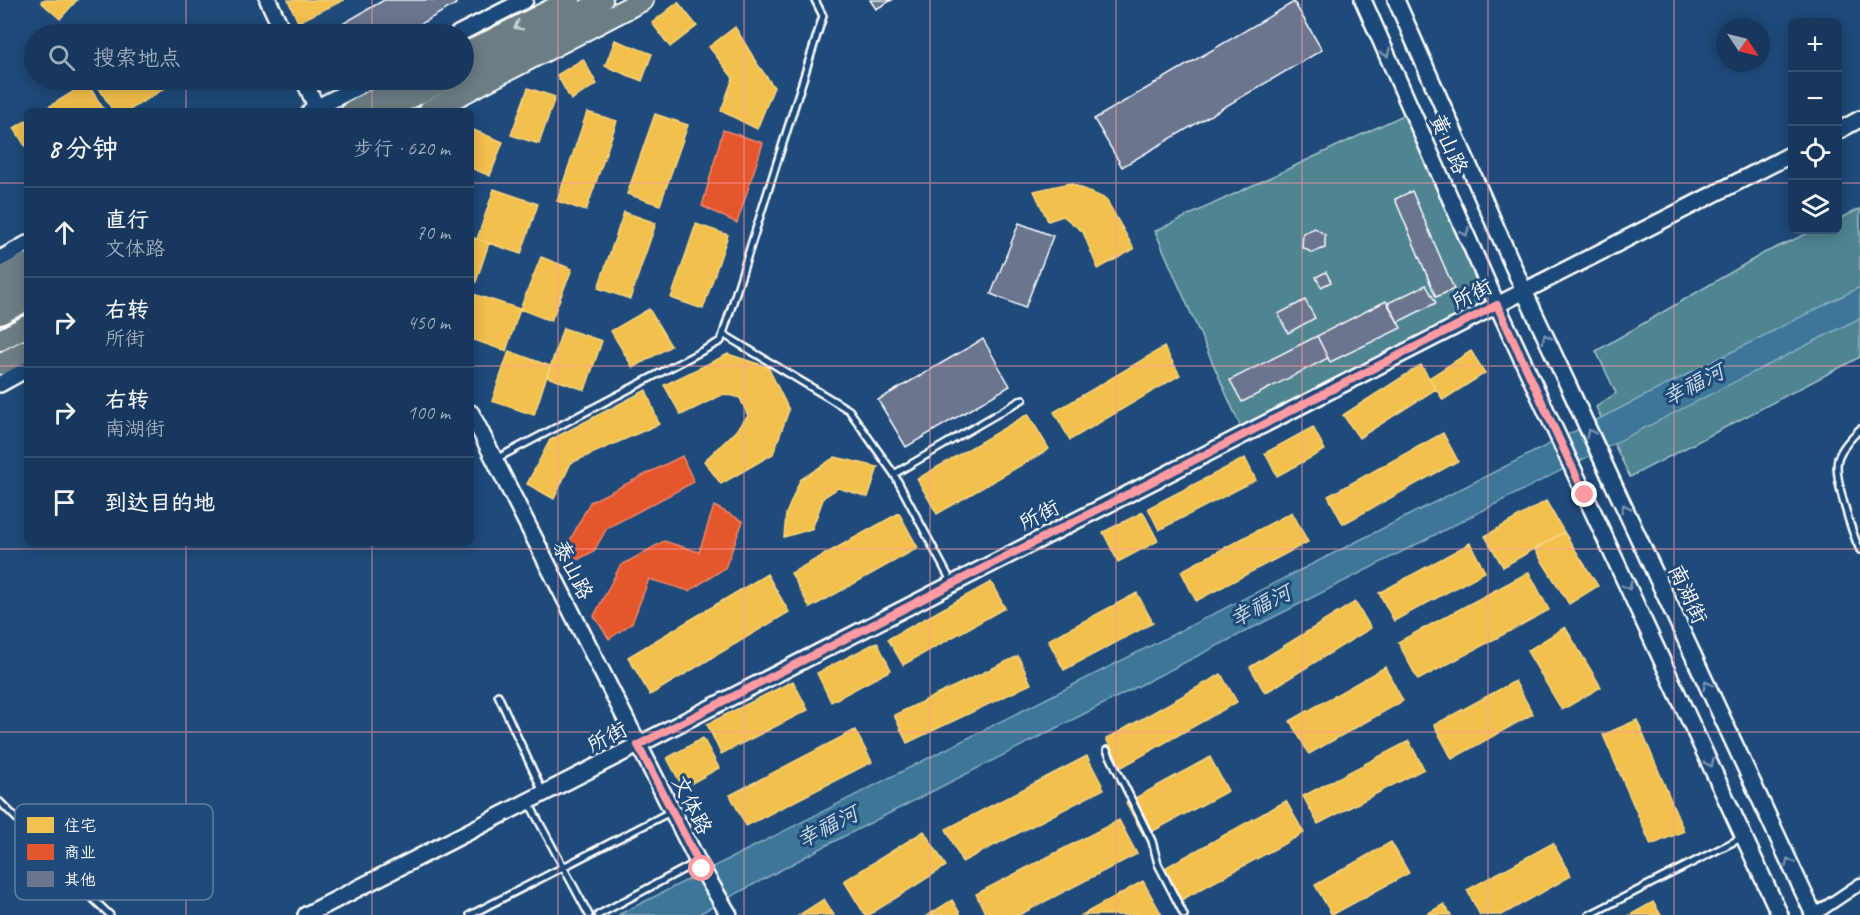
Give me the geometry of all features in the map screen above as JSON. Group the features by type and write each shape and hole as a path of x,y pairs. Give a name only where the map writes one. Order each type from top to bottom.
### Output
{"highway":[{"path":"474,49 570,0"},
{"path":"474,88 643,0"},
{"path":"358,108 394,90"},
{"path":"435,108 469,90"},
{"path":"0,279 24,266"},
{"path":"0,297 24,285"},
{"path":"0,340 24,328"},
{"path":"0,364 24,352"}],"main road":[{"path":"268,0 279,24"},
{"path":"474,26 525,0"},
{"path":"474,67 603,0"},
{"path":"474,80 626,0"},
{"name":"黄山路","path":"1363,0 1497,305"},
{"name":"黄山路","path":"1396,0 1524,291"},
{"path":"308,90 314,108"},
{"path":"319,108 352,90"},
{"path":"392,108 428,90"},
{"path":"422,108 456,90"},
{"path":"1842,129 1860,119"},
{"name":"所街","path":"306,915 1788,156"},
{"path":"0,259 24,246"},
{"name":"南湖街","path":"1524,291 1814,915"},
{"path":"0,315 24,303"},
{"path":"1497,305 1780,915"},
{"path":"0,333 24,321"},
{"path":"0,384 24,371"},
{"name":"泰山路","path":"474,419 638,745"},
{"name":"文体路","path":"638,745 700,866 726,910"}],"street":[{"path":"1814,915 1860,884"}],"lane":[{"path":"495,459 721,341 823,16 815,0"},
{"path":"723,334 849,410 894,474 952,583"},
{"path":"894,474 1023,399"},
{"path":"1860,429 1851,438 1838,460 1838,482 1860,550"},
{"path":"498,696 543,793"},
{"path":"1107,750 1152,841 1158,864 1184,915"},
{"path":"528,801 589,915"},
{"path":"0,802 15,817"},
{"path":"470,915 672,811"},
{"path":"1589,915 1744,837"},
{"path":"598,915 700,866"},
{"path":"94,900 110,915"}],"green space":[{"path":"1412,111 1497,305 1245,437 1155,231"},
{"path":"1860,209 1860,357 1630,477 1596,407 1616,393 1596,351 1764,253 1806,234 1842,234 1842,217"}],"water":[{"name":"幸福河","path":"1860,287 1860,318 829,844 697,915 618,915"}],"building: 住宅":[{"path":"42,0 77,0 60,19 41,2"},
{"path":"288,0 344,0 298,22"},
{"path":"678,2 697,26 670,47 652,23"},
{"path":"735,27 774,87 757,129 721,111 733,78 709,47"},
{"path":"615,40 652,54 642,81 605,66"},
{"path":"583,59 597,84 571,100 557,75"},
{"path":"528,88 555,97 539,144 511,135"},
{"path":"76,90 92,90 103,108 47,108"},
{"path":"100,90 162,90 133,108 111,108"},
{"path":"587,112 617,121 586,211 557,201"},
{"path":"655,114 688,125 660,205 627,194"},
{"path":"24,122 24,144 14,128"},
{"path":"474,130 503,142 490,176 474,169"},
{"path":"1070,183 1106,199 1134,249 1098,269 1083,232 1063,216 1048,221 1034,191"},
{"path":"494,189 538,204 521,254 477,239"},
{"path":"624,212 656,223 630,299 598,288"},
{"path":"696,224 728,235 703,309 671,298"},
{"path":"474,238 489,243 476,282 474,281"},
{"path":"541,257 572,269 551,321 520,309"},
{"path":"474,294 520,309 506,351 474,340"},
{"path":"649,309 671,346 633,368 611,331"},
{"path":"563,328 602,341 585,390 547,377"},
{"path":"1164,347 1180,375 1070,440 1054,412"},
{"path":"509,351 550,366 534,415 492,401"},
{"path":"1471,351 1485,373 1443,400 1429,378"},
{"path":"728,354 768,367 789,410 773,454 721,484 704,461 733,434 748,416 740,398 724,394 681,415 664,385"},
{"path":"1421,365 1436,389 1359,438 1343,415"},
{"path":"646,390 659,424 571,463 554,499 527,484 550,440"},
{"path":"1028,414 1049,449 937,514 917,479"},
{"path":"1313,427 1325,450 1277,476 1265,453"},
{"path":"1443,433 1458,461 1343,524 1328,496"},
{"path":"835,457 878,467 868,497 838,488 824,497 812,529 784,537 786,514 800,480"},
{"path":"1245,458 1256,480 1159,530 1148,508"},
{"path":"1546,501 1564,532 1503,567 1485,536"},
{"path":"1143,512 1158,541 1118,562 1103,532"},
{"path":"1292,512 1308,542 1196,601 1181,571"},
{"path":"899,513 918,548 810,608 791,573"},
{"path":"1564,532 1598,586 1569,604 1535,550"},
{"path":"1470,543 1485,572 1394,621 1379,593"},
{"path":"1529,572 1549,610 1418,680 1398,642"},
{"path":"767,574 789,612 650,695 628,657"},
{"path":"991,582 1005,608 903,665 888,639"},
{"path":"1137,593 1153,623 1064,670 1048,640"},
{"path":"1355,602 1371,628 1265,693 1250,667"},
{"path":"1565,627 1601,687 1562,710 1527,651"},
{"path":"877,642 891,670 831,702 817,673"},
{"path":"1018,656 1031,684 907,743 894,715"},
{"path":"1385,667 1403,701 1309,754 1290,721"},
{"path":"1221,674 1237,702 1122,767 1106,739"},
{"path":"793,681 808,710 721,754 707,724"},
{"path":"1515,681 1533,714 1452,759 1434,725"},
{"path":"1637,720 1684,831 1651,845 1603,735"},
{"path":"855,730 872,762 746,826 730,795"},
{"path":"703,738 719,768 683,788 667,758"},
{"path":"1409,741 1424,769 1318,824 1303,796"},
{"path":"1087,756 1104,789 962,862 946,829"},
{"path":"1210,757 1228,791 1144,836 1126,803"},
{"path":"1286,801 1304,833 1176,903 1159,871"},
{"path":"1119,820 1137,854 1019,915 986,915 976,894"},
{"path":"924,831 946,866 869,915 865,915 844,881"},
{"path":"1391,842 1409,873 1332,915 1315,885"},
{"path":"1553,843 1571,876 1502,915 1480,915 1467,890"},
{"path":"1143,881 1162,915 1082,915"},
{"path":"824,899 834,915 799,915"},
{"path":"952,900 961,915 928,915"},
{"path":"1653,902 1661,915 1630,915"},
{"path":"1444,904 1451,915 1425,915"}],"building: 商业":[{"path":"723,130 763,143 737,223 702,206"},
{"path":"682,456 694,482 607,528 594,551 577,560 566,548 590,502"},
{"path":"714,506 743,521 725,568 689,591 649,579 632,623 609,639 594,616 620,566 664,541 699,552"}],"building: 其他":[{"path":"384,0 454,0 456,4 421,24 342,24"},
{"path":"870,0 892,0 876,9"},
{"path":"1294,2 1322,50 1122,167 1094,119"},
{"path":"1412,191 1454,289 1436,297 1395,199"},
{"path":"1019,223 1053,236 1025,308 991,294"},
{"path":"1315,228 1325,235 1325,248 1312,253 1302,247 1303,233"},
{"path":"1326,272 1331,282 1321,287 1316,277"},
{"path":"1426,285 1436,303 1398,322 1388,303"},
{"path":"1305,300 1315,318 1288,333 1278,314"},
{"path":"1386,301 1401,328 1330,362 1317,336"},
{"path":"1317,336 1328,358 1242,402 1230,380"},
{"path":"983,339 1010,386 906,447 878,400"}],"route":[{"path":"702,869 638,745 1497,305 1585,495"}]}
